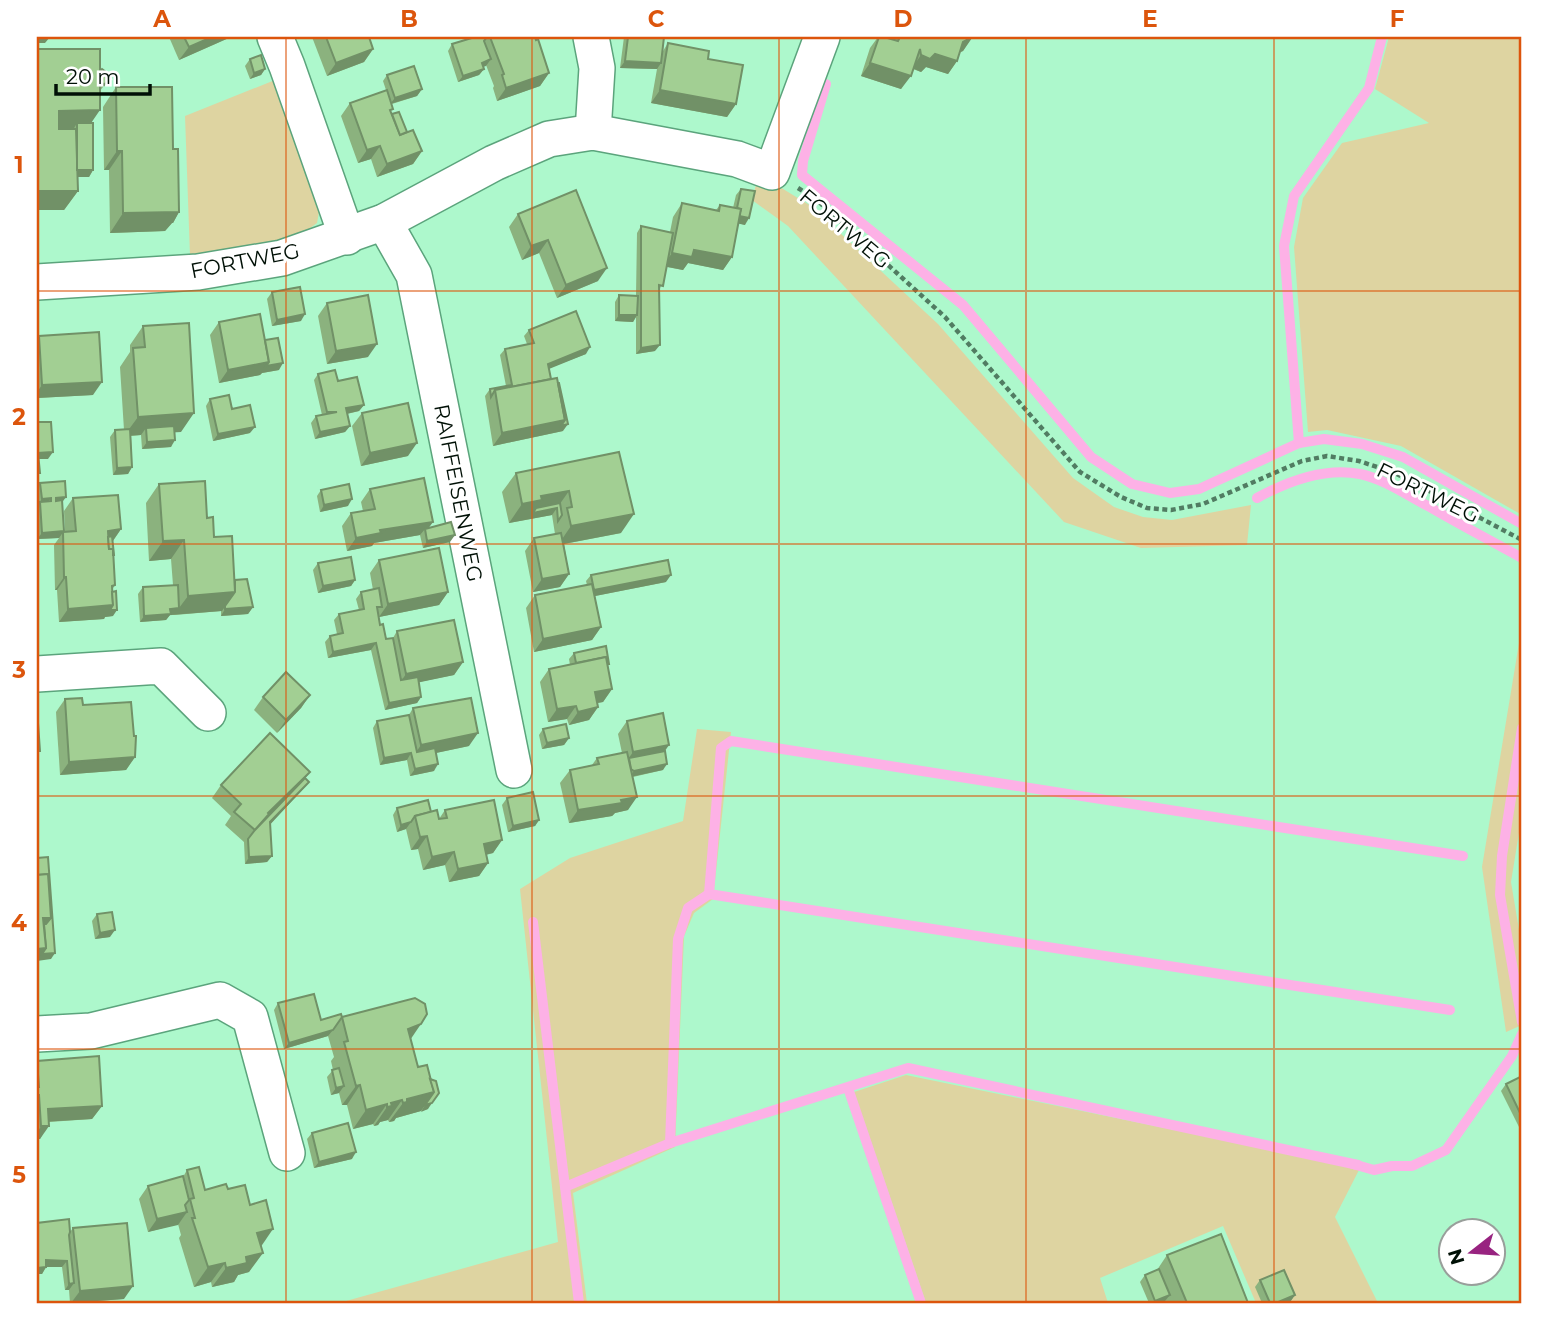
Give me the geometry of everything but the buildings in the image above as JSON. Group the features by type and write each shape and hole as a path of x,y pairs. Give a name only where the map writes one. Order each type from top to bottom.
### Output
{"street":[{"path":"275,37 288,66 347,237"},
{"path":"591,37 597,68 593,132"},
{"path":"772,172 822,37"},
{"name":"FORTWEG","path":"37,282 198,272 282,258 384,222 494,163 538,143 593,132 737,159 772,172"},
{"name":"RAIFFEISENWEG","path":"384,222 414,275 514,770"},
{"path":"37,674 161,666 208,713"},
{"path":"37,1034 91,1031 220,1000 250,1017 287,1153"}],"path":[{"name":"FORTWEG","path":"772,172 818,201 945,317 1080,472 1122,498 1147,508 1171,510 1203,504 1302,461 1326,456 1359,461 1395,473 1522,540"}],"shaded area":[{"path":"1389,37 1522,37 1522,515 1401,446 1327,430 1308,432 1294,247 1303,198 1342,143 1429,123 1375,89"},
{"path":"275,80 319,212 317,223 299,236 279,244 190,256 185,116"},
{"path":"758,177 770,181 811,206 938,324 1073,478 1114,507 1143,517 1172,520 1251,505 1247,545 1141,548 1064,522 788,226 752,200"},
{"path":"1522,625 1522,814 1511,882 1522,948 1522,1025 1506,1032 1482,867"},
{"path":"697,729 731,732 713,899 694,913 684,936 675,1147 573,1193 587,1303 346,1303 558,1242 520,889 570,858 683,821"},
{"path":"906,1075 1360,1168 1335,1217 1378,1303 1256,1303 1223,1226 1100,1278 1108,1303 926,1303 854,1092"}],"waterway":[{"path":"1299,443 1284,246 1294,196 1369,88 1382,37"},
{"path":"826,84 803,161 802,175 963,305 1091,457 1132,484 1170,493 1199,489 1299,443 1324,439 1362,444 1403,457 1522,524"},
{"path":"1257,498 1307,477 1333,472 1360,474 1395,488 1522,558"},
{"path":"1522,728 1502,856 1500,895 1522,1022"},
{"path":"709,894 721,748 731,741 1463,856"},
{"path":"670,1143 678,939 688,908 709,894 1450,1010"},
{"path":"533,922 579,1303"},
{"path":"1353,1164 1374,1170 1412,1166 1446,1150 1512,1056 1522,1034"},
{"path":"565,1187 670,1143 908,1068 1358,1165"},
{"path":"848,1088 921,1303"}]}
